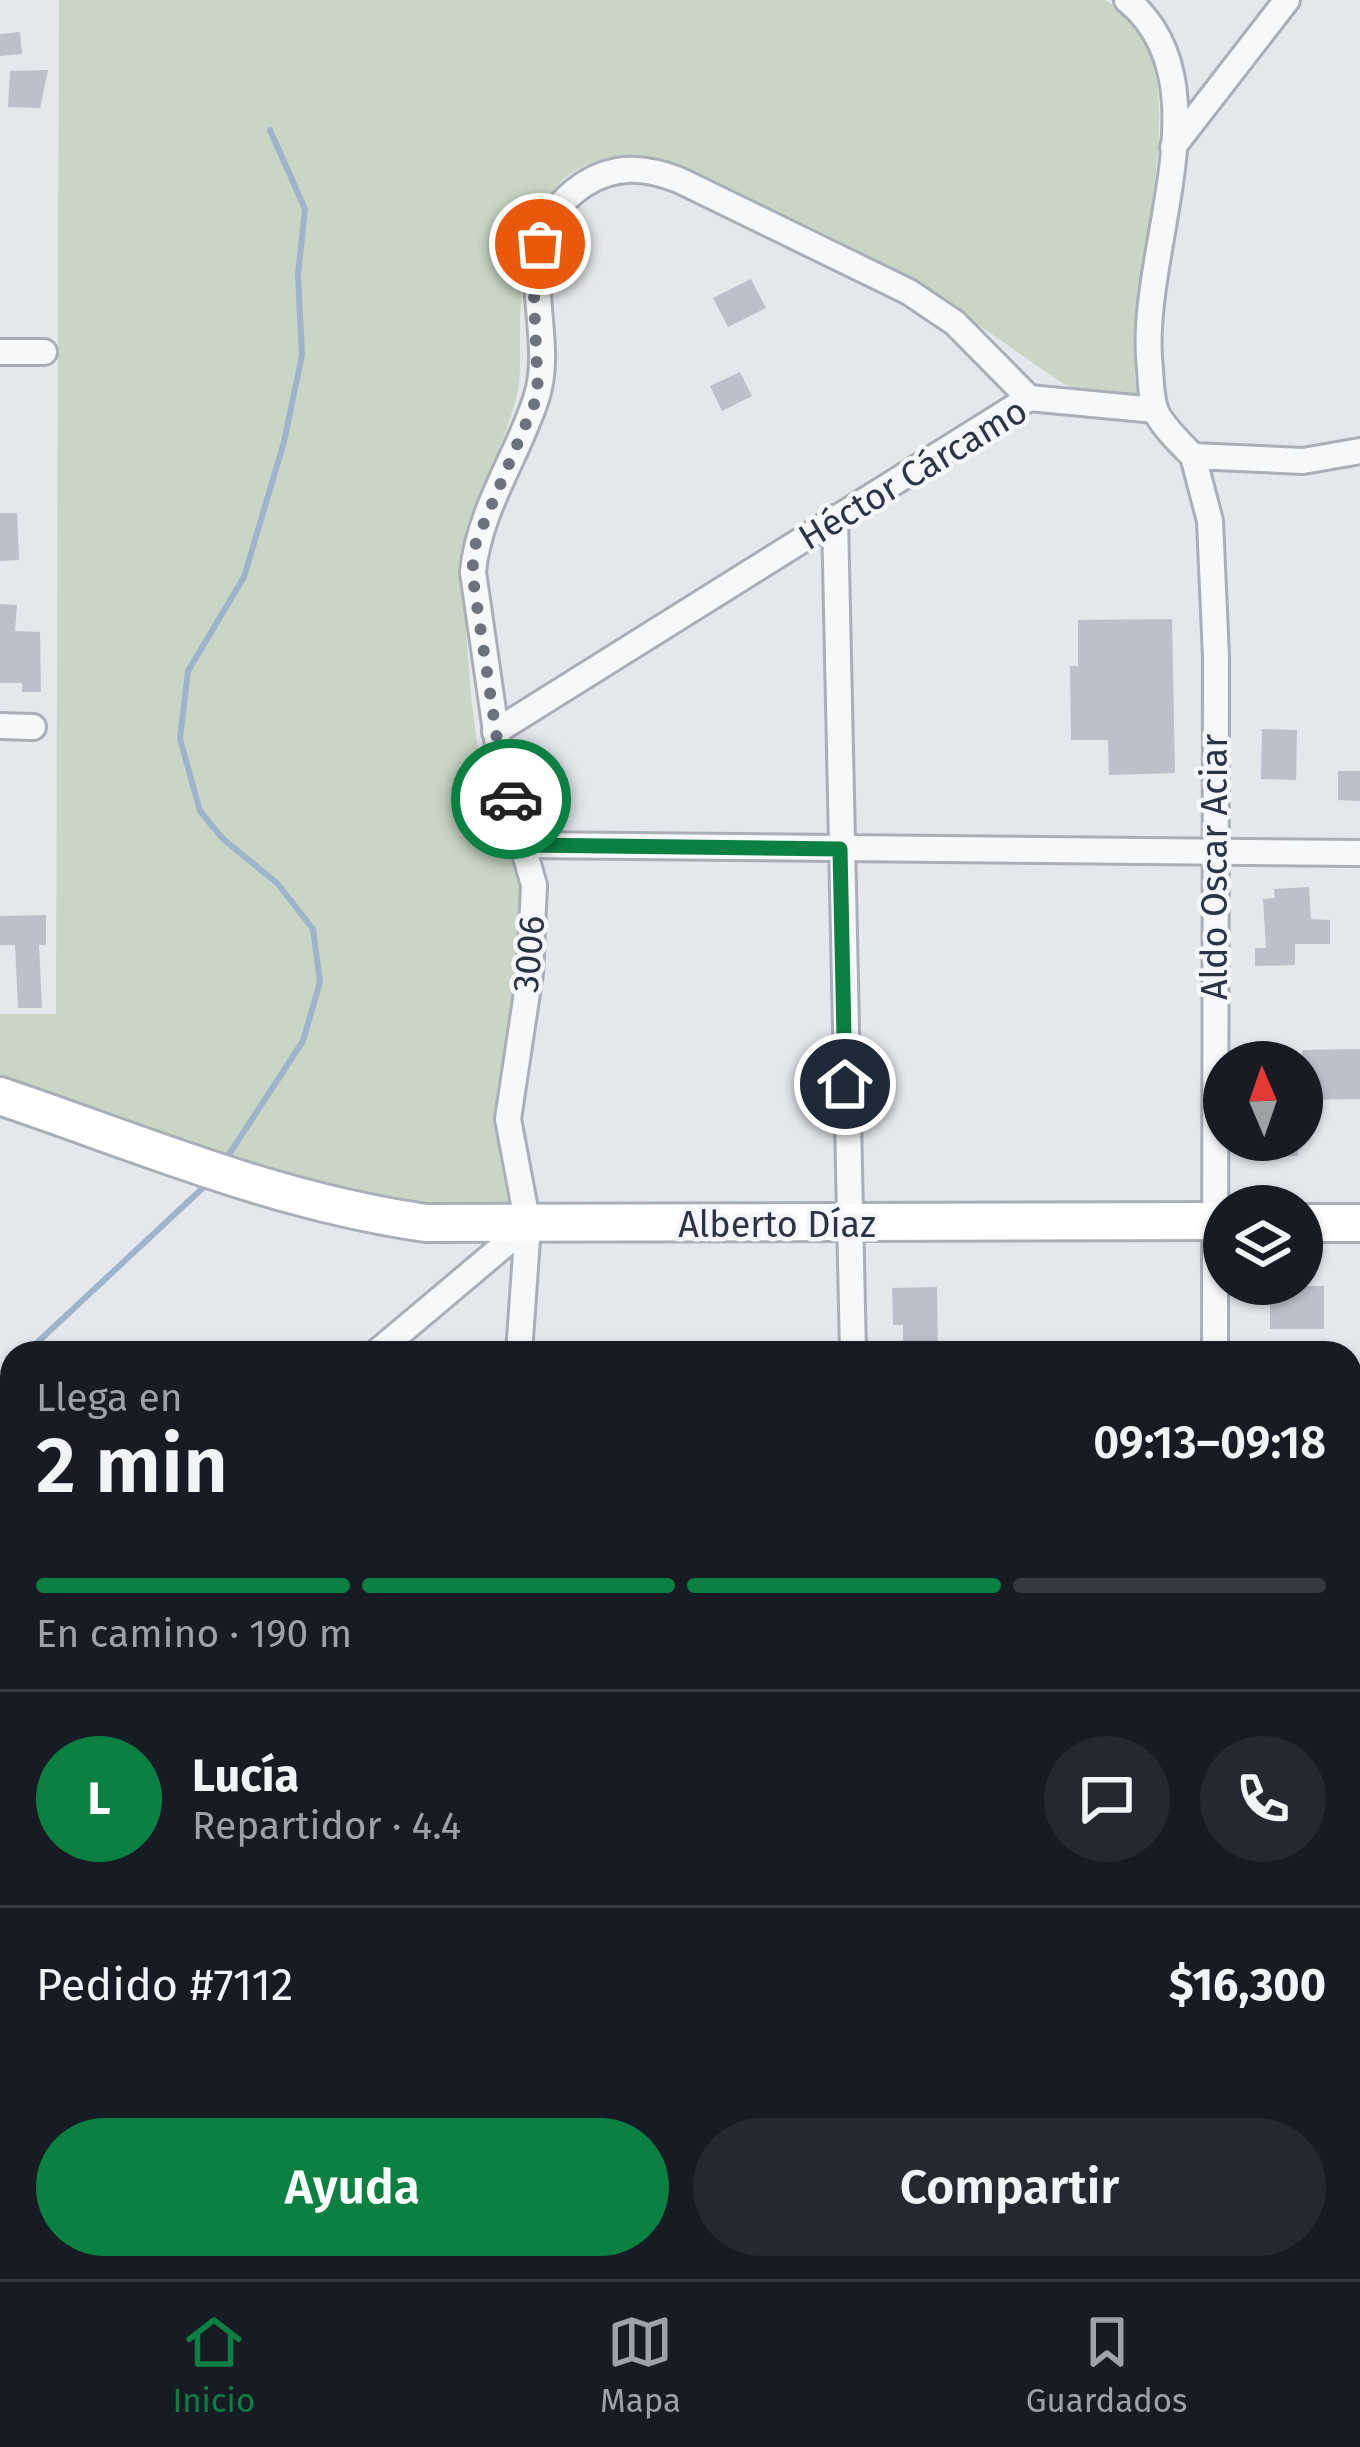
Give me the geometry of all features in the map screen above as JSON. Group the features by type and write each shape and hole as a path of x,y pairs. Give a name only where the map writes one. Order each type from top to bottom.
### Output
{"street":[{"path":"1127,0 1167,46 1175,74 1173,147 1147,313 1155,410 1193,456 1303,461 1360,451"},
{"path":"1173,147 1286,0"},
{"name":"3006","path":"521,1341 528,1225 508,1119 535,919 526,845 502,773 472,572 476,542 538,395 534,298 540,244 557,210 595,177 620,169 651,169 679,180 909,292 955,323 1029,398"},
{"path":"0,352 44,352"},
{"name":"Héctor Cárcamo","path":"495,732 1029,398 1155,410"},
{"name":"Aldo Oscar Aciar","path":"1193,456 1210,521 1219,1185"},
{"path":"835,518 853,1341"},
{"path":"0,726 33,727"},
{"path":"526,845 1360,853"},
{"name":"Alberto Díaz","path":"0,1096 214,1175 313,1204 426,1223 1203,1221"},
{"path":"1323,1222 1360,1223"},
{"path":"390,1341 528,1225"},
{"name":"Aldo Oscar Aciar","path":"1215,1341 1216,1305"}],"green space":[{"path":"59,0 1105,0 1138,29 1155,71 1159,122 1134,351 1138,398 1081,391 1062,383 915,281 658,158 619,157 588,164 565,178 547,198 527,253 517,393 473,521 464,569 478,746 523,906 521,963 500,1100 502,1171 512,1211 433,1213 205,1157 0,1076 0,1014 56,1014"}],"building":[{"path":"20,32 22,54 0,56 0,34"},
{"path":"48,70 40,108 8,107 10,71"},
{"path":"751,279 766,308 728,327 713,298"},
{"path":"740,372 752,396 722,411 710,386"},
{"path":"0,513 17,513 19,560 0,561"},
{"path":"0,604 17,605 15,631 40,632 41,692 22,692 22,683 0,683"},
{"path":"1172,619 1175,773 1109,775 1108,740 1071,740 1070,666 1078,666 1078,620"},
{"path":"1262,729 1297,730 1296,780 1261,779"},
{"path":"1338,771 1360,771 1360,801 1338,800"},
{"path":"1309,887 1311,919 1330,920 1330,944 1295,944 1295,965 1255,966 1255,948 1266,948 1263,899 1275,898 1274,889"},
{"path":"46,915 46,945 39,945 42,1008 18,1008 15,945 0,945 0,916"},
{"path":"1360,1049 1360,1099 1323,1100 1323,1050"},
{"path":"1324,1286 1324,1329 1270,1329 1270,1305 1323,1305"},
{"path":"937,1287 938,1341 903,1341 903,1325 893,1325 892,1288"}],"waterway":[{"path":"226,1159 303,1041 320,982 313,929 277,883 223,839 200,811 180,739 188,671 244,577 284,442 302,355 298,275 305,209 270,130"},
{"path":"39,1341 207,1184"}],"way so far":[{"path":"511,799 502,773 472,572 476,542 538,395 534,298 540,244"}],"route":[{"path":"511,799 526,845 840,849 845,1084"}]}
